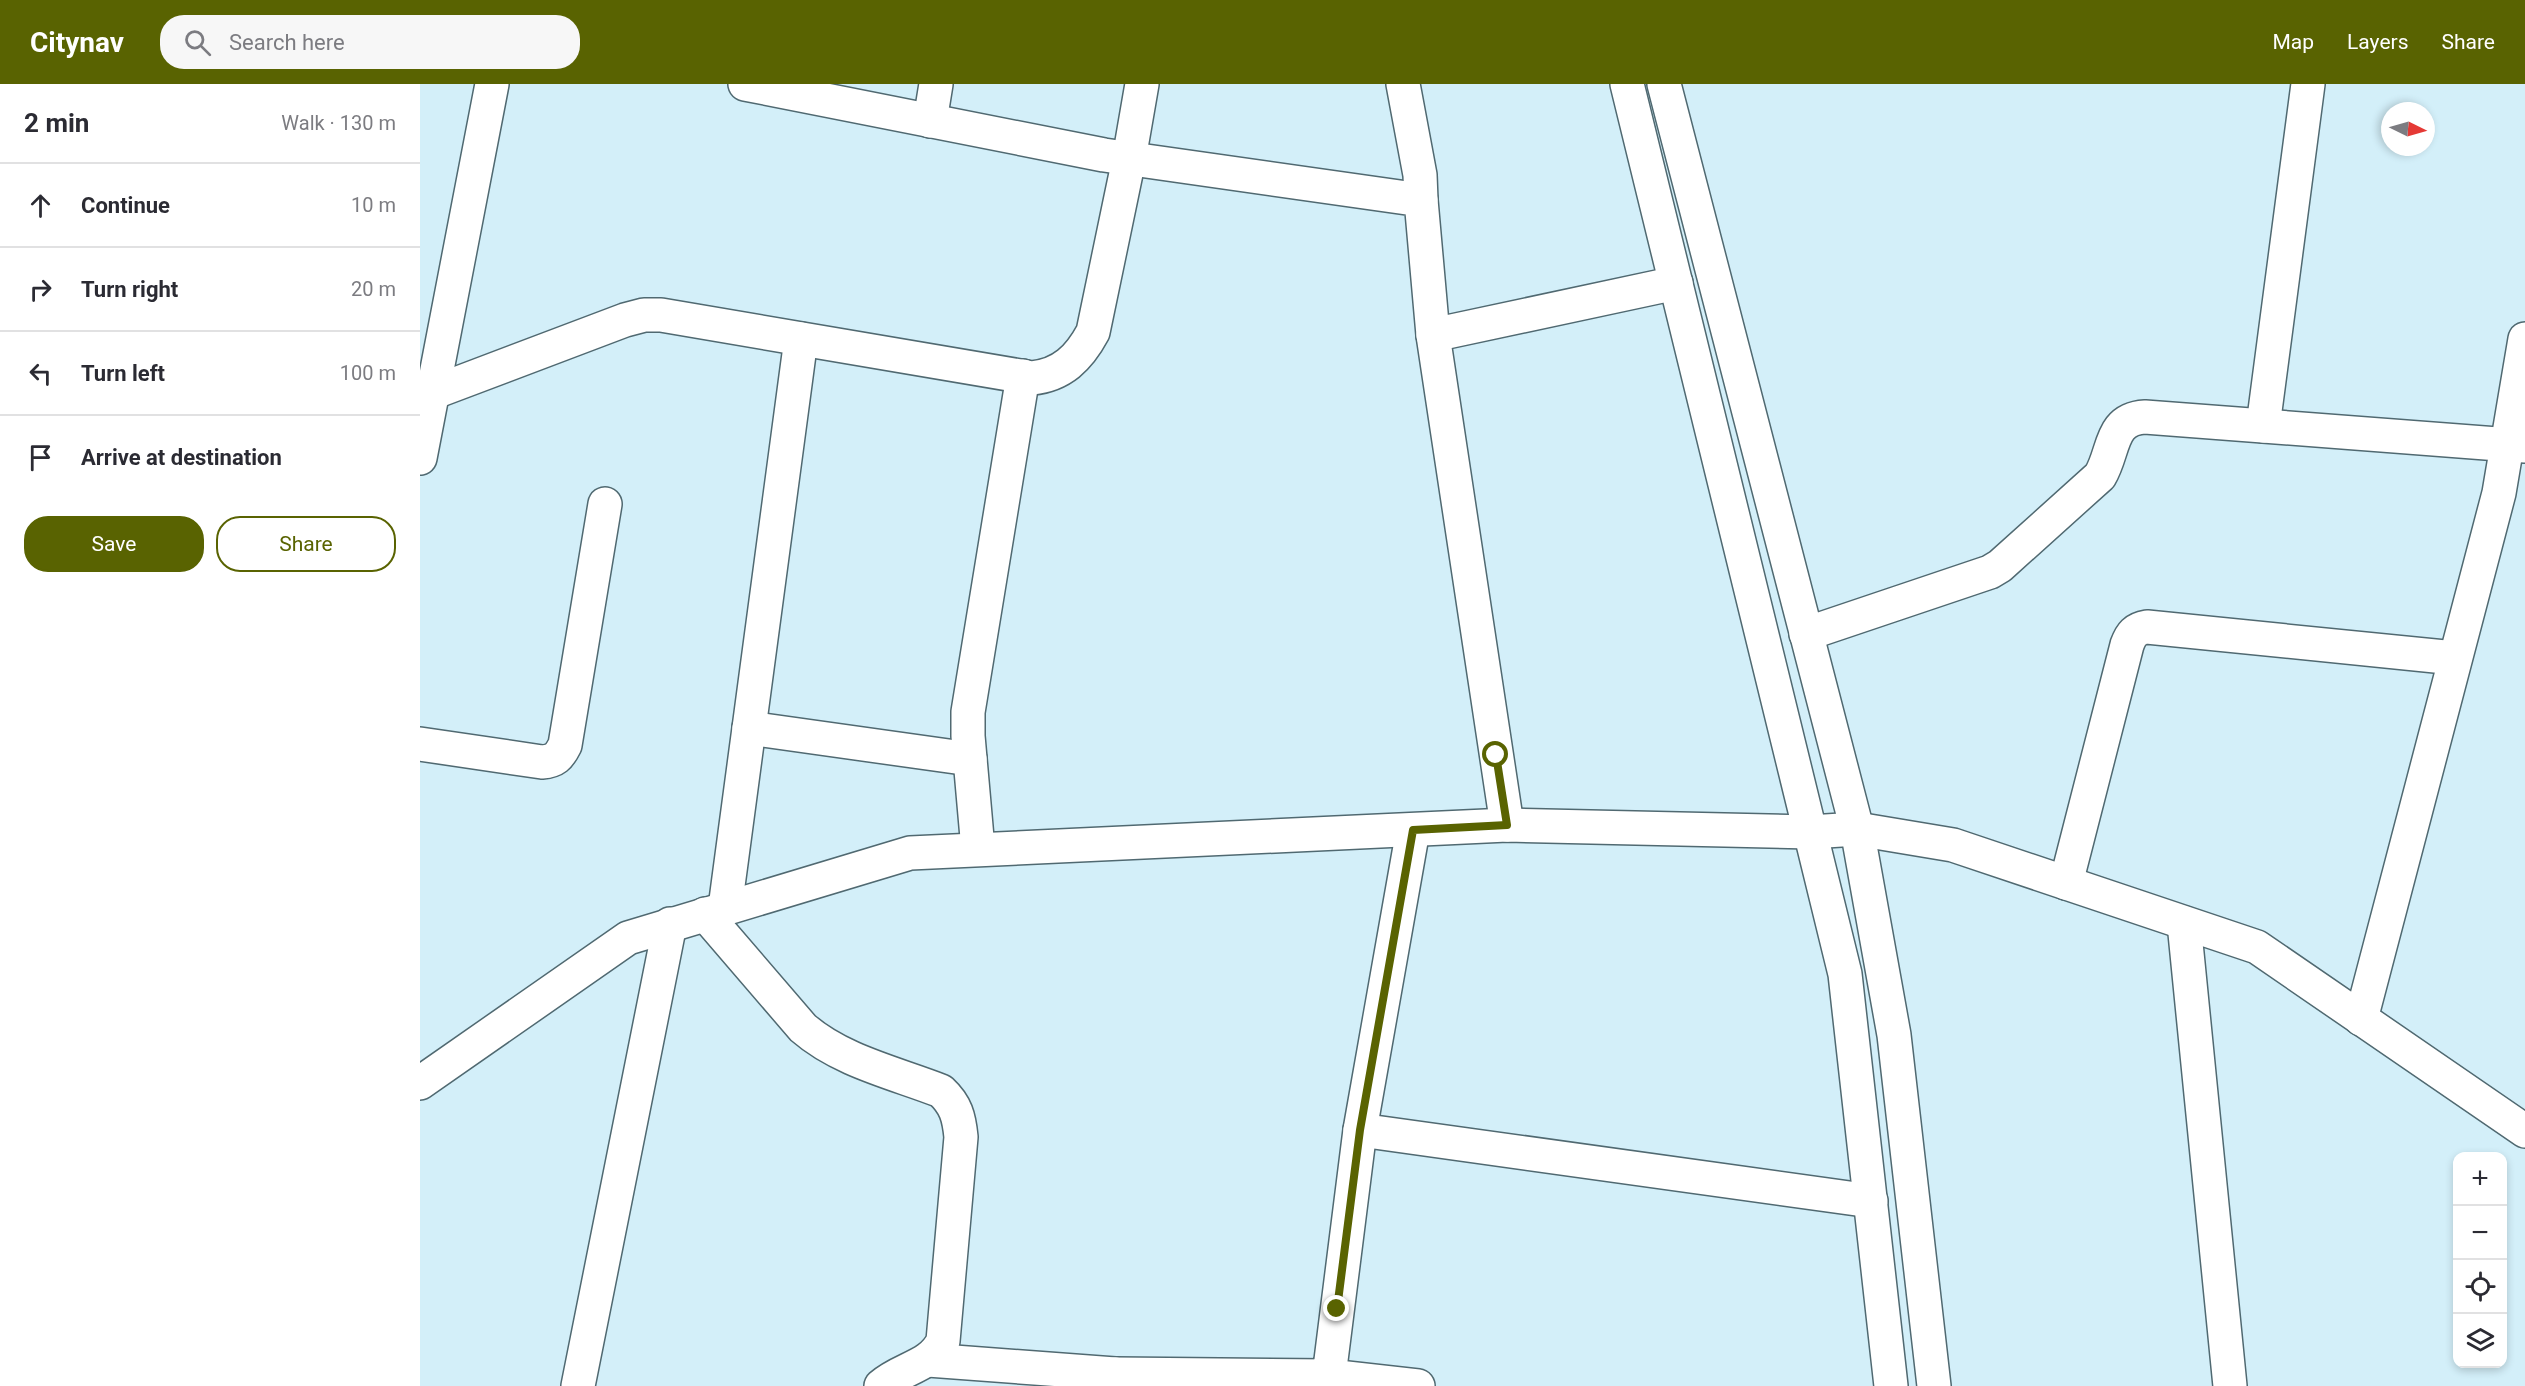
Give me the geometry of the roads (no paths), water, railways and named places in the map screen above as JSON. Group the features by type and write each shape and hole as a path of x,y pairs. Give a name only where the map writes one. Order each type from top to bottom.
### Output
{"street":[{"path":"420,458 492,84"},
{"path":"745,84 1129,159 1421,200"},
{"path":"930,121 936,84"},
{"path":"432,393 625,320 644,315 661,315 1023,376 1046,376 1060,371 1084,348 1093,332 1142,84"},
{"path":"1403,84 1420,175 1433,334 1507,825"},
{"path":"1627,84 1845,974 1891,1386"},
{"path":"1664,84 1857,829 1894,1035 1934,1386"},
{"path":"2263,426 2308,84"},
{"path":"1433,334 1676,283"},
{"path":"801,339 749,728 715,911 803,1028 816,1039 835,1051 941,1091 953,1102 959,1117 961,1137 943,1341 939,1351 928,1360 886,1381 881,1386"},
{"path":"2361,1018 2499,493 2516,446 2525,339"},
{"path":"978,849 968,712 1023,376"},
{"path":"1806,634 1990,572 2000,566 2100,476 2106,466 2116,434 2122,424 2131,418 2145,417 2516,446"},
{"path":"420,744 542,762 552,761 560,755 566,745 604,504"},
{"path":"2066,883 2127,645 2130,636 2139,628 2456,658"},
{"path":"749,728 970,759"},
{"path":"420,1083 628,938 910,853 1507,825 1810,832 1857,829 1953,845 2257,947 2525,1131"},
{"path":"1329,1376 1360,1130 1413,830"},
{"path":"2184,923 2230,1386"},
{"path":"578,1386 670,924"},
{"path":"1360,1130 1871,1201"},
{"path":"928,1360 1114,1380 1329,1376 1418,1386"}]}
